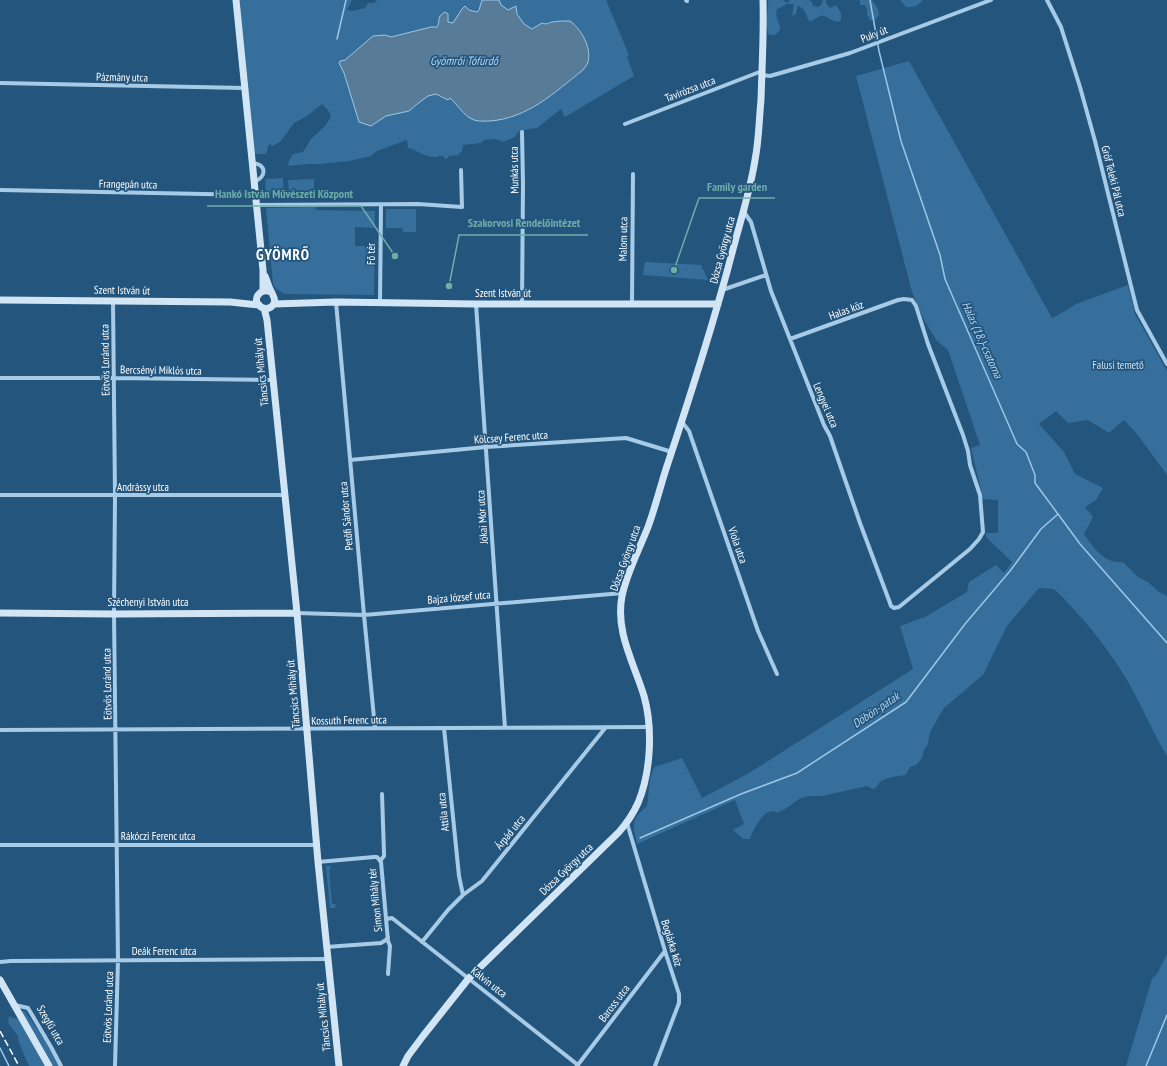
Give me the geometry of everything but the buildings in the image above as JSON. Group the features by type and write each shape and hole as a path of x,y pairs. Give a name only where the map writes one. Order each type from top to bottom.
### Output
{"street":[{"name":"Táncsics Mihály út","path":"236,0 263,272 269,302 267,320 297,613 318,862 339,1066"},
{"name":"Dózsa György utca","path":"403,1066 422,1036 469,978 619,832 633,813 642,793 648,761 648,711 625,644 621,628 620,612 628,575 648,524 672,452 718,304 744,211 755,161 759,134 764,26 763,0"},
{"name":"Puky út","path":"762,73 770,76 850,53 990,0"},
{"name":"Gróf Teleki Pál utca","path":"1047,0 1061,27 1080,87 1097,148 1137,310 1167,364"},
{"name":"Tavirózsa utca","path":"625,124 762,73"},
{"name":"Pázmány utca","path":"0,83 244,88"},
{"name":"Munkás utca","path":"522,132 522,304"},
{"path":"252,163 259,164 264,171 260,180 254,182"},
{"path":"256,204 418,204 462,207 461,170"},
{"name":"Malom utca","path":"632,304 633,174"},
{"name":"Frangepán utca","path":"0,190 255,195"},
{"name":"Fő tér","path":"380,303 381,204"},
{"name":"Lengyel utca","path":"744,211 751,222 771,291 824,425 830,436 891,606"},
{"name":"Táncsics Mihály út","path":"263,272 263,291"},
{"path":"722,290 766,275"},
{"path":"267,290 269,302 257,301 259,293 263,291 267,290"},
{"name":"Szent István út","path":"243,303 257,297"},
{"name":"Szent István út","path":"0,300 243,303 718,304"},
{"name":"Halas köz","path":"790,339 898,300 912,300 916,306 928,344 968,451 970,465 980,495 983,532 970,549 906,603 899,608 894,608 891,606"},
{"name":"Eötvös Loránd utca","path":"113,301 115,496 114,614 118,960 115,1066"},
{"name":"Petőfi Sándor utca","path":"336,302 375,728"},
{"name":"Jókai Mór utca","path":"476,304 505,728"},
{"name":"Bercsényi Miklós utca","path":"0,378 274,380"},
{"name":"Viola utca","path":"681,422 689,431 758,631 777,674"},
{"name":"Kölcsey Ferenc utca","path":"350,460 486,447 626,438 672,452"},
{"name":"Andrássy utca","path":"0,495 285,495"},
{"name":"Bajza József utca","path":"297,613 364,615 623,593"},
{"name":"Széchenyi István utca","path":"0,613 297,613"},
{"name":"Kossuth Ferenc utca","path":"0,730 649,727"},
{"name":"Attila utca","path":"444,728 459,876 463,895"},
{"name":"Árpád utca","path":"422,942 448,910 463,895 482,881 606,728"},
{"name":"Simon Mihály tér","path":"380,861 384,856 382,794"},
{"name":"Boglárka köz","path":"627,822 679,994 679,1003 655,1066"},
{"name":"Rákóczi Ferenc utca","path":"0,845 317,845"},
{"name":"Simon Mihály tér","path":"318,862 374,857 380,861 382,865 386,919 390,946 388,974"},
{"name":"Kálvin utca","path":"386,919 392,918 578,1065"},
{"name":"Simon Mihály tér","path":"326,948 381,943 386,940 388,936"},
{"name":"Baross utca","path":"578,1065 665,951"},
{"name":"Deák Ferenc utca","path":"0,962 327,959"},
{"name":"Szegfű utca","path":"0,980 49,1066"},
{"name":"Szegfű utca","path":"15,1005 28,1008 61,1066"}],"green space":[{"path":"238,0 352,0 347,10 353,11 365,8 368,3 374,3 377,0 606,0 629,55 627,56 634,76 565,117 561,109 537,128 518,132 515,137 503,142 496,139 484,140 481,143 463,145 462,152 460,152 459,155 449,156 447,159 443,156 438,157 425,155 408,148 407,140 377,151 371,156 349,161 288,166 293,154 303,152 311,139 325,126 331,117 328,110 322,104 307,116 294,123 281,141 273,146 269,144 266,154 254,154"},
{"path":"768,0 783,0 787,3 790,0 808,0 811,1 813,6 818,7 821,5 823,0 826,0 826,3 830,8 836,5 841,13 841,20 838,22 824,16 819,16 810,22 801,7 798,6 796,14 792,16 794,4 786,4 777,9 776,13 780,29 775,35 769,35 767,26"},
{"path":"860,0 872,0 879,12 879,15 875,20 870,20 867,14 867,8 864,5 860,5"},
{"path":"900,0 923,0 916,6 906,7"},
{"name":"Falusi temető","path":"909,61 1052,318 1076,304 1128,285 1135,314 1167,371 1167,475 1137,434 1124,420 1109,433 1088,420 1068,423 1056,411 1039,424 1064,452 1075,474 1103,488 1096,500 1085,507 1093,517 1084,534 1092,545 1105,558 1116,562 1123,562 1138,577 1148,582 1159,592 1167,596 1167,756 1130,685 1100,641 1083,619 1054,589 1039,588 1007,626 983,675 944,708 930,732 928,744 924,750 922,758 916,765 910,767 906,775 885,779 873,789 867,786 822,796 809,796 799,799 777,813 774,811 765,814 757,824 750,839 743,839 733,830 744,824 735,800 637,844 634,832 634,823 638,815 647,806 650,779 654,767 682,758 702,798 749,773 913,669 900,626 925,617 967,592 969,582 996,565 1004,573 1012,562 987,538 985,533 998,533 998,500 982,499 971,448 980,445 948,350 937,341 925,322 912,292 856,76"},
{"path":"283,178 284,198 266,198 265,179"},
{"path":"314,179 314,192 289,193 288,180"},
{"path":"315,207 316,210 375,211 375,228 355,227 355,246 374,246 375,233 374,295 285,294 276,289 273,284 266,208"},
{"path":"386,209 416,209 416,232 403,232 402,228 386,228"},
{"path":"645,262 701,265 708,280 643,275"},
{"path":"326,866 330,866 331,869 329,869 332,904 336,904 335,908 330,908"},
{"path":"1167,954 1167,1066 1126,1066 1152,979 1157,974"},
{"path":"24,1010 44,1039 59,1066 29,1066 18,1040 18,1036 8,1023 9,1016 17,1019"}],"water":[{"name":"Gyömrői Tófürdő","path":"482,0 499,0 501,5 508,10 516,6 517,14 524,24 532,29 542,23 546,24 570,21 585,39 589,57 587,65 562,87 540,103 528,110 504,119 490,121 474,120 466,115 450,98 448,100 436,94 428,96 409,111 386,116 371,126 359,122 344,73 339,63 340,61 345,60 373,36 385,35 391,37 431,27 437,27 440,17 445,12 448,14 448,22 453,23 465,6 469,10 477,12"}],"waterway":[{"path":"337,39 346,0"},
{"name":"Halas (18.)-csatorna","path":"870,0 879,51 901,141 940,255 945,279 1017,444 1026,452 1035,475 1035,483 1080,544 1167,643"},
{"name":"Döbön-patak","path":"640,838 741,794 797,773 906,702 965,624 1010,571 1041,529 1058,514"},
{"path":"1146,1066 1167,1015"},
{"path":"0,1048 9,1066"}],"railway":[{"path":"0,1031 19,1066"}],"place":[{"name":"Hankó István Művészeti Központ","path":"395,256"},
{"name":"Family garden","path":"674,270"},
{"name":"Szakorvosi Rendelőintézet","path":"449,286"}],"district":[{"name":"GYÖMRŐ","path":"283,255"}]}
